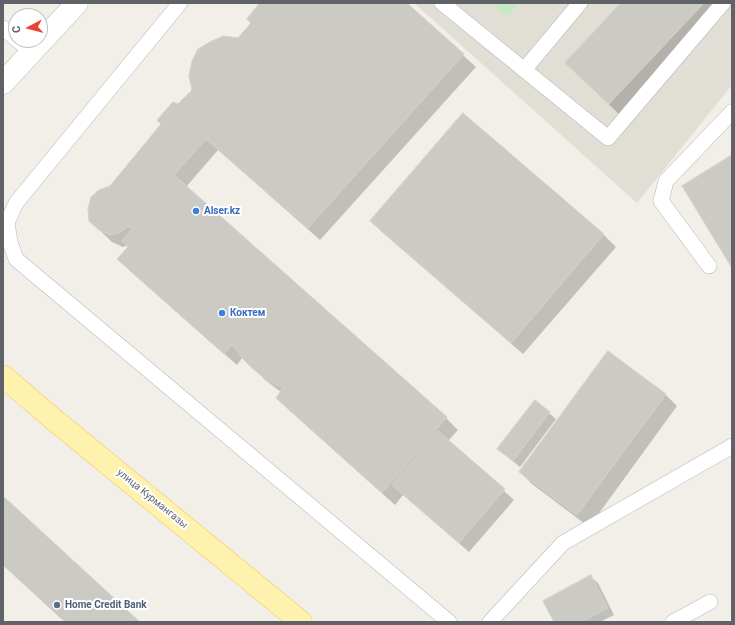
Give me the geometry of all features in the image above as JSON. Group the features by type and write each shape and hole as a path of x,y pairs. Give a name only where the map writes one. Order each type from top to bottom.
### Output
{"main road":[{"name":"улица Курмангазы","path":"3,376 301,622"}],"street":[{"path":"48,25 77,3"},
{"path":"3,83 20,48"}],"lane":[{"path":"180,3 16,203 7,223 10,242 16,259 448,622"},
{"path":"442,3 608,138 723,3"},
{"path":"524,70 580,3"},
{"path":"709,266 661,201 666,181 732,112"},
{"path":"490,622 563,544 732,446"},
{"path":"672,622 710,602"}],"shaded area":[{"path":"414,3 732,3 732,85 637,203"}],"green space":[{"path":"492,3 519,3 507,17"}],"building":[{"path":"260,3 407,3 464,54 308,228 206,139 174,175 447,417 382,493 276,398 283,388 267,380 252,368 241,357 232,344 224,354 117,259 128,247 122,241 132,229 129,226 119,233 110,235 99,230 89,221 88,209 91,197 99,190 110,186 161,124 157,120 173,102 178,104 192,90 189,76 192,61 198,49 223,36 238,38 251,23 247,19"},
{"path":"621,3 704,3 609,104 565,63"},
{"path":"463,113 604,234 511,343 370,221"},
{"path":"732,155 732,268 682,186"},
{"path":"608,351 666,394 577,515 519,472"},
{"path":"535,400 550,412 513,461 497,449"},
{"path":"438,431 505,489 459,543 392,485"},
{"path":"3,496 140,622 65,622 3,565"},
{"path":"591,575 608,608 581,622 554,622 543,601"}],"place":[{"name":"Alser.kz","path":"196,211"},
{"name":"Коктем","path":"222,313"},
{"name":"Home Credit Bank","path":"57,605"}]}
